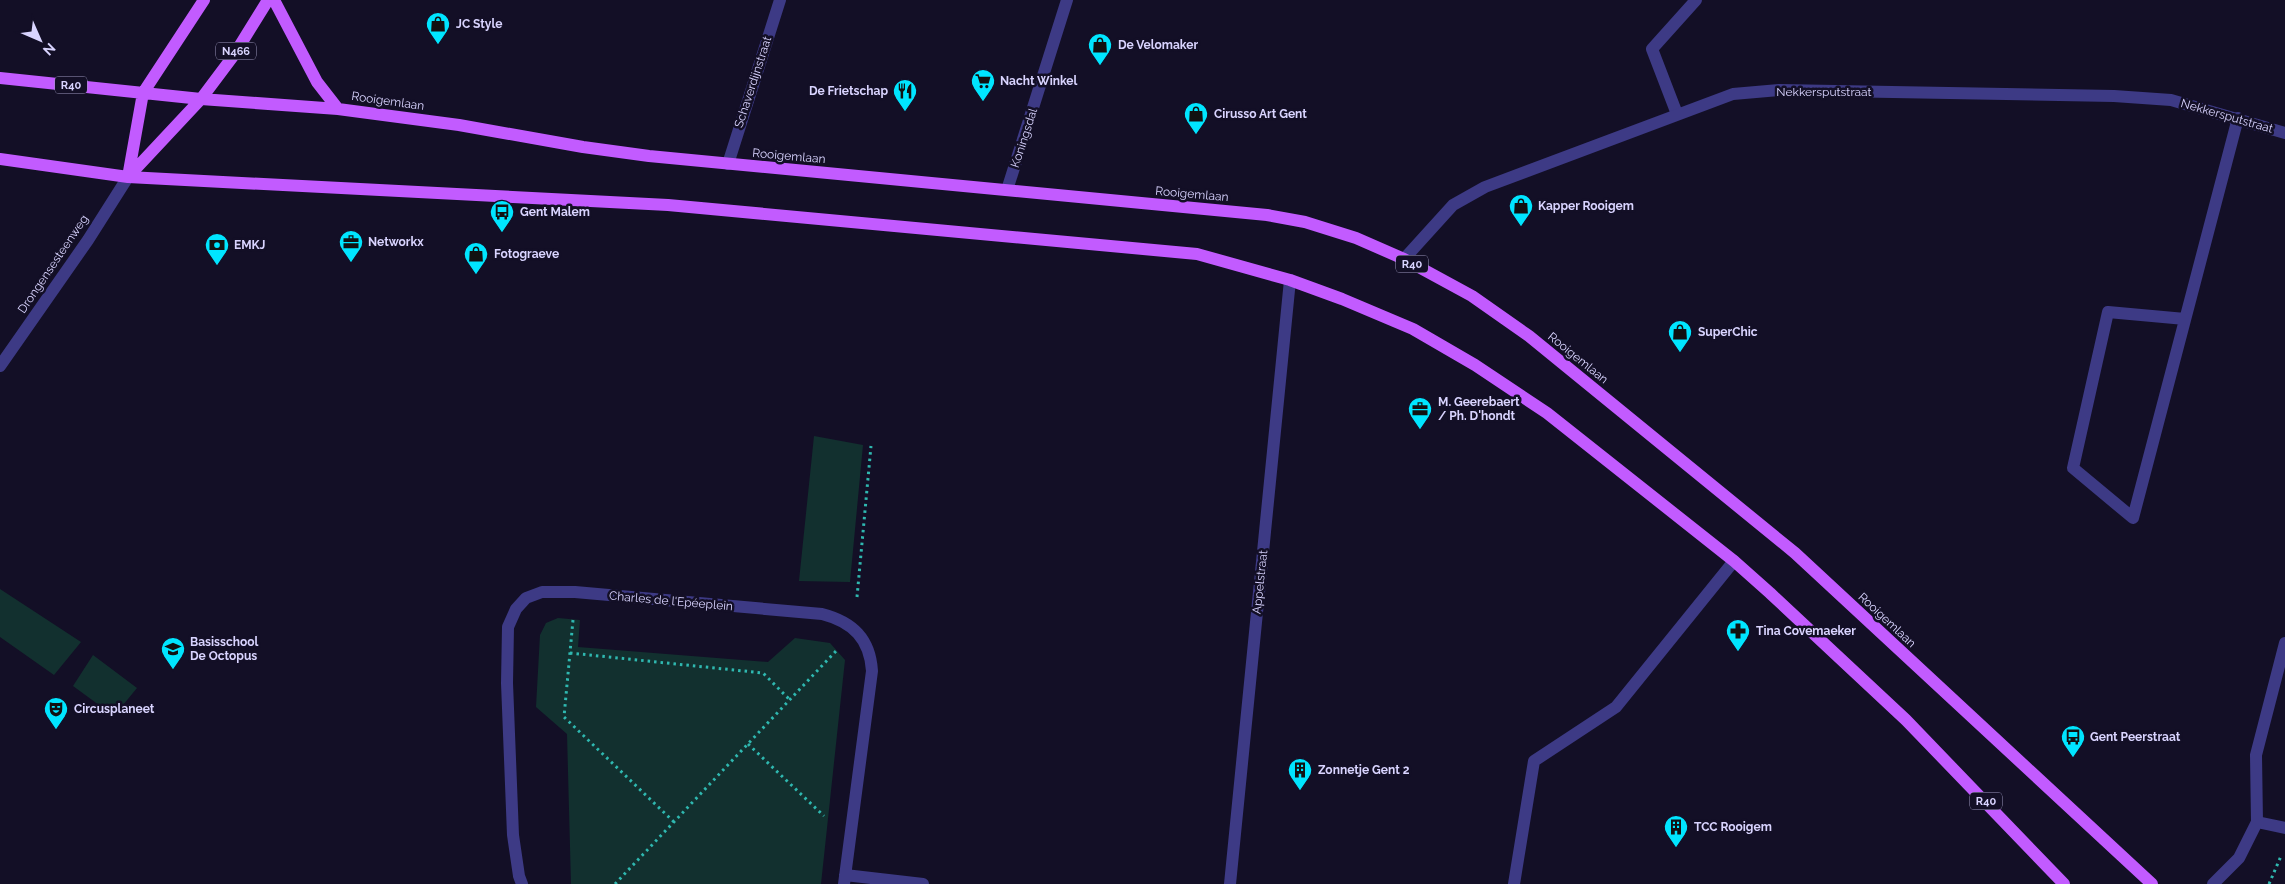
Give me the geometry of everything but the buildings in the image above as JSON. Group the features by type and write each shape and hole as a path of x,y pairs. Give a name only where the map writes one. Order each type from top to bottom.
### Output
{"main road":[{"name":"Drongensesteenweg","path":"128,177 142,93 204,0"},
{"name":"Drongensesteenweg","path":"128,177 201,99 234,54 268,0"},
{"path":"274,0 317,82 338,108"},
{"name":"Rooigemlaan","path":"0,78 201,99 338,108 459,125 584,147 728,164 1276,216 1305,222 1356,238 1404,259 1472,296 1529,336 1794,553 2152,884"},
{"name":"R40","path":"0,159 128,177 668,205 1197,254 1290,280 1342,299 1413,330 1475,365 1547,413 1734,561 1906,720 2064,884"}],"street":[{"name":"Schaverdijnstraat","path":"728,164 780,0"},
{"name":"Koningsdal","path":"1007,190 1067,0"},
{"path":"1677,114 1652,49 1696,0"},
{"name":"Nekkersputstraat","path":"1404,259 1453,205 1485,187 1733,94 1779,90 2114,96 2171,100 2285,133"},
{"path":"2185,319 2108,312 2073,468 2133,518 2238,118"},
{"name":"Drongensesteenweg","path":"0,366 88,240 128,177"},
{"name":"Appelstraat","path":"1230,884 1290,280"},
{"path":"1514,884 1534,760 1616,707 1734,561"},
{"name":"Charles de l'Epéeplein","path":"522,884 518,876 513,835 507,682 508,627 516,609 526,598 542,592 575,592 822,614 838,618 851,627 863,639 871,654 872,671 845,879 923,884"},
{"path":"2213,884 2239,858 2257,822 2256,755 2285,643"},
{"path":"2257,822 2285,828"}],"path":[{"path":"615,884 841,646 851,627 859,585 870,446"},
{"path":"575,592 564,717 674,822"},
{"path":"570,653 762,673 790,700"},
{"path":"748,744 850,840"},
{"path":"2269,884 2282,854"}],"green space":[{"path":"814,436 863,445 850,582 799,581"},
{"path":"0,589 81,642 54,675 0,637"},
{"path":"558,618 580,620 578,647 768,662 795,638 830,643 845,660 821,884 571,884 567,734 536,707 540,635 546,623"},
{"path":"93,655 137,688 114,716 73,686"}],"place":[{"name":"JC Style","path":"438,45"},
{"name":"De Velomaker","path":"1100,66"},
{"name":"Nacht Winkel","path":"983,102"},
{"name":"De Frietschap","path":"905,112"},
{"name":"Cirusso Art Gent","path":"1196,135"},
{"name":"Kapper Rooigem","path":"1521,227"},
{"name":"Gent Malem","path":"502,233"},
{"name":"Networkx","path":"351,263"},
{"name":"EMKJ","path":"217,266"},
{"name":"Fotograeve","path":"476,275"},
{"name":"SuperChic","path":"1680,353"},
{"name":"M. Geerebaert / Ph. D'hondt","path":"1420,430"},
{"name":"Tina Covemaeker","path":"1738,652"},
{"name":"Basisschool De Octopus","path":"173,670"},
{"name":"Circusplaneet","path":"56,730"},
{"name":"Gent Peerstraat","path":"2073,758"},
{"name":"Zonnetje Gent 2","path":"1300,791"},
{"name":"TCC Rooigem","path":"1676,848"}]}
